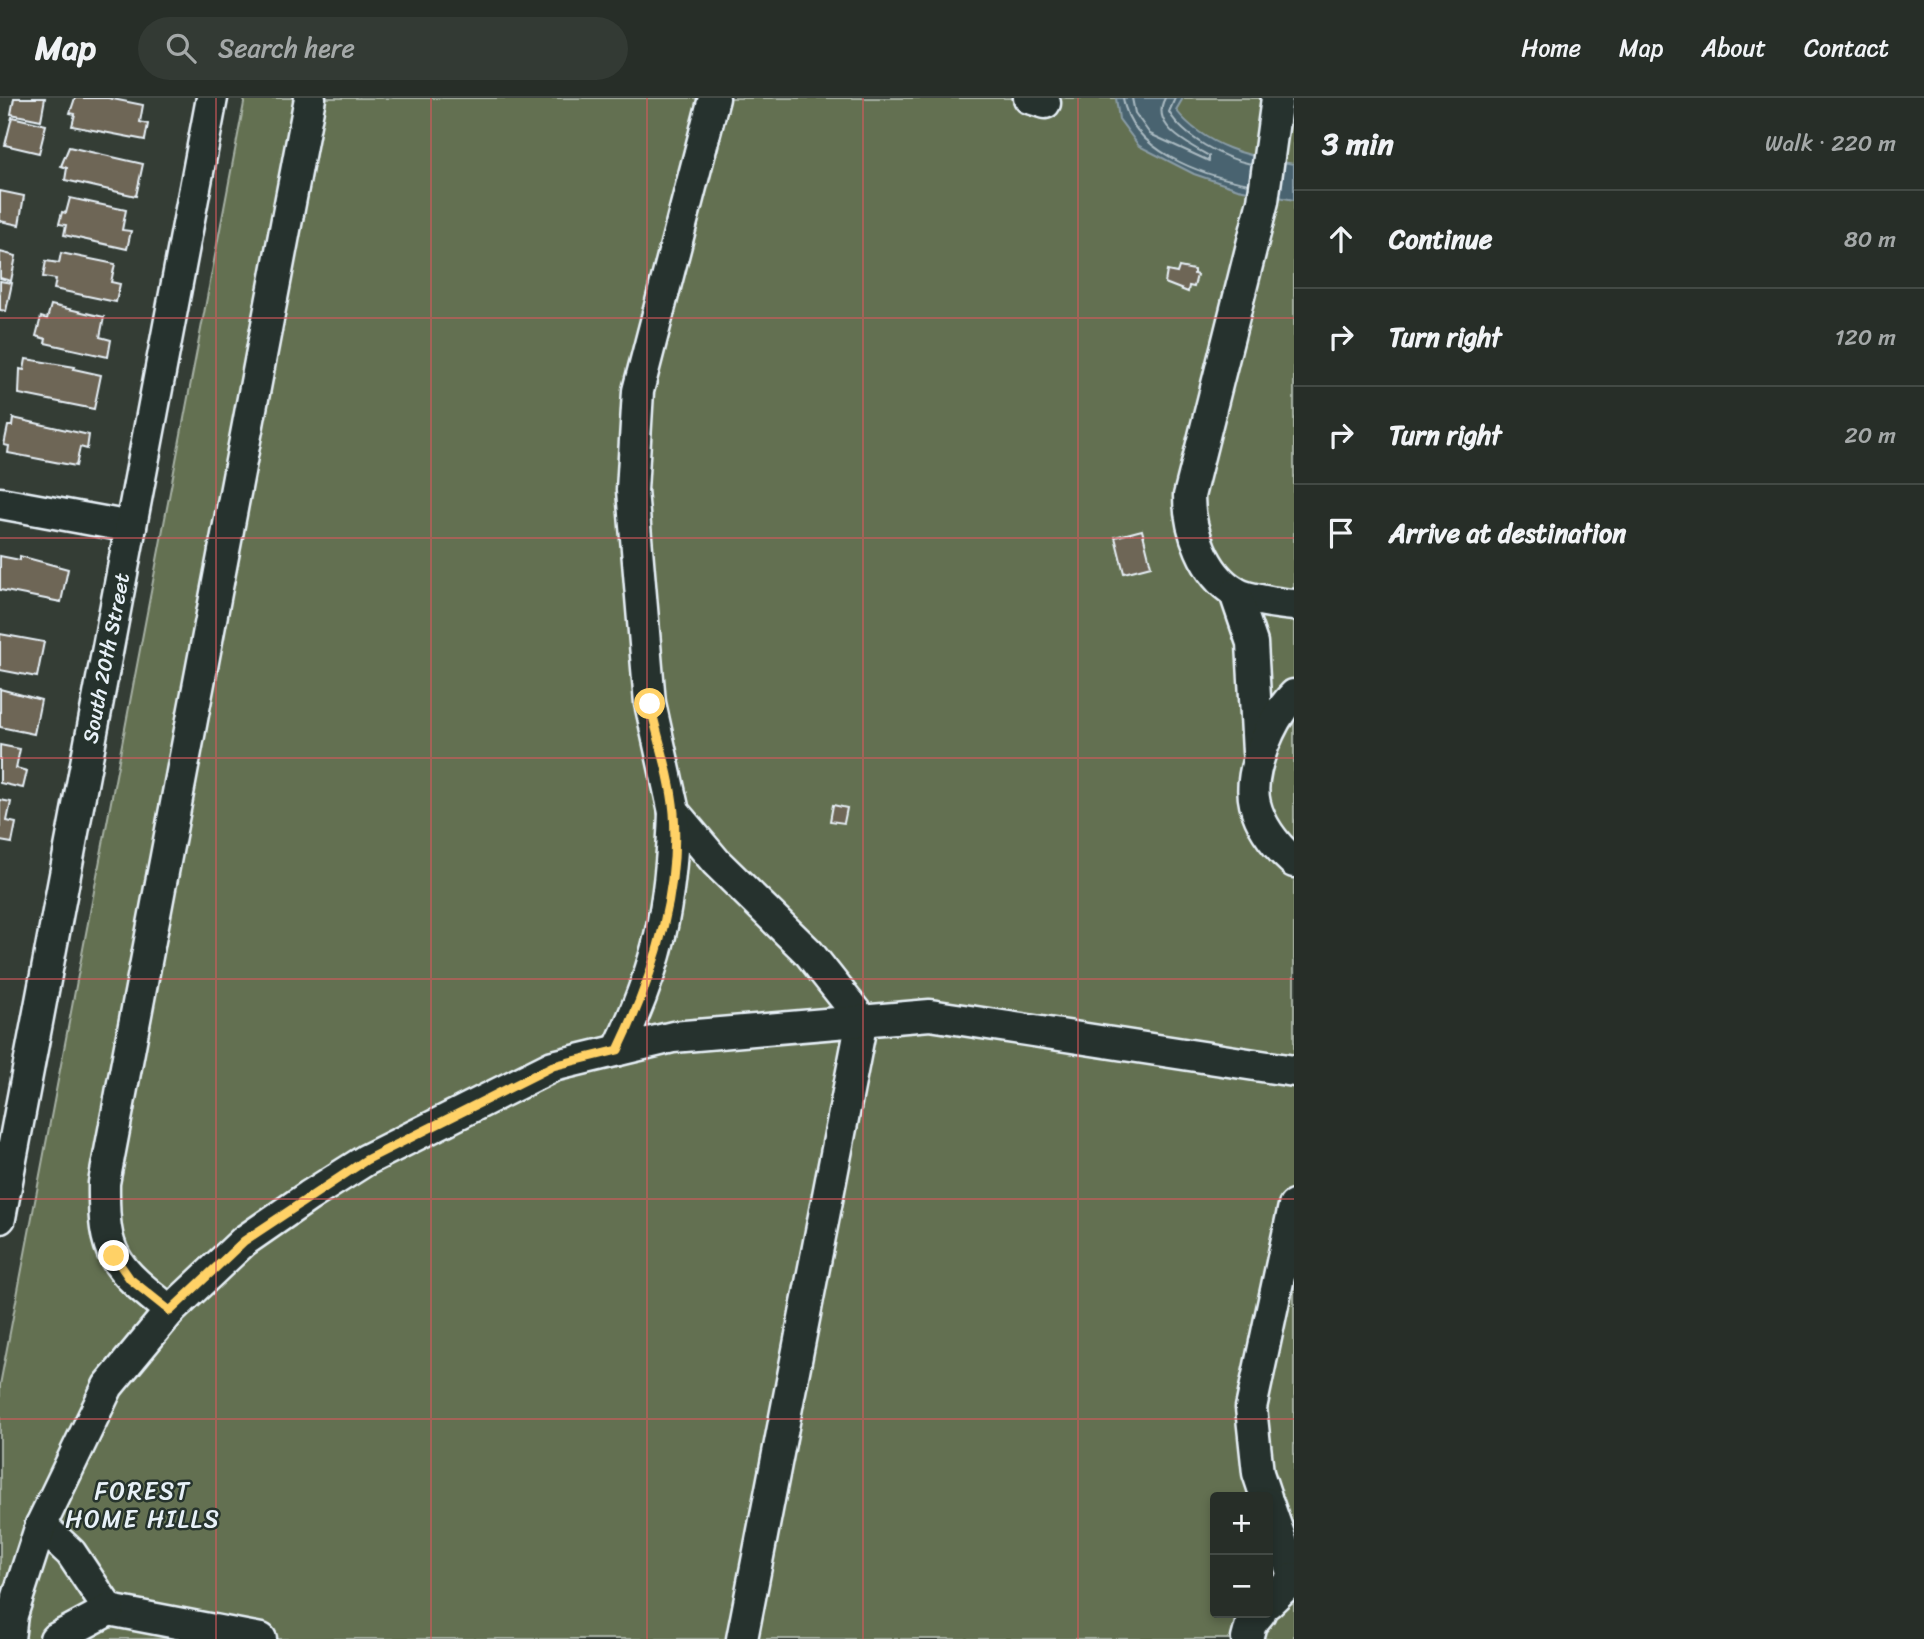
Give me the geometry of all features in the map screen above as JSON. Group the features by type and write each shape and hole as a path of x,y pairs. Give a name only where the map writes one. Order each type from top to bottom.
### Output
{"street":[{"name":"South 20th Street","path":"0,1218 212,98"},
{"path":"170,1311 130,1279 114,1256 103,1230 104,1182 310,98"},
{"path":"618,1050 637,1010 662,939 673,862 674,812 650,704 632,489 638,391 714,98"},
{"path":"1278,98 1263,201 1189,496 1189,517 1196,544 1211,567 1235,593 1252,643 1258,759 1255,803 1272,842 1294,862"},
{"path":"0,503 131,527"},
{"path":"1235,593 1294,605"},
{"path":"1258,759 1280,709 1294,695"},
{"path":"674,812 716,862 809,953 862,1020 742,1639"},
{"path":"9,1639 12,1615 41,1525 108,1386 170,1311 244,1241 366,1160 553,1066 673,1037 930,1016 1294,1071"},
{"path":"1264,1492 1258,1473 1251,1408 1294,1206"},
{"path":"1273,1517 1294,1578 1273,1598"},
{"path":"41,1525 71,1553 109,1610"},
{"path":"55,1639 109,1610 261,1639"},
{"path":"1247,1639 1251,1624 1256,1618"}],"green space":[{"path":"245,98 1294,98 1294,1639 0,1639 0,1385"}],"water":[{"path":"1116,98 1183,98 1176,110 1200,133 1245,154 1294,164 1294,200 1238,189 1194,174 1139,146 1119,119"}],"building":[{"path":"14,98 45,98 41,120 11,114"},
{"path":"75,98 108,98 143,105 140,122 148,124 145,140 72,126 75,114 70,113"},
{"path":"12,117 46,125 39,153 5,145"},
{"path":"69,147 143,164 136,196 65,180 67,168 61,166"},
{"path":"0,191 24,196 19,225 0,221"},
{"path":"70,198 126,210 122,230 131,231 127,249 64,235 66,225 59,224 62,212 66,213"},
{"path":"0,252 16,256 11,281 0,278"},
{"path":"61,253 115,264 111,282 120,284 116,302 54,289 56,279 43,277 46,261 59,263"},
{"path":"1179,267 1194,270 1197,275 1194,287 1189,286 1188,292 1165,283 1167,271 1177,273"},
{"path":"0,281 12,283 6,311 0,310"},
{"path":"51,305 104,317 100,337 111,340 108,357 45,343 46,339 36,336 41,317 47,319"},
{"path":"26,359 75,367 74,369 101,375 94,409 19,394 20,369 24,370"},
{"path":"13,418 89,435 87,449 80,447 76,466 8,453 9,446 4,445 8,426 12,426"},
{"path":"1142,530 1151,566 1124,573 1115,537"},
{"path":"0,556 20,560 20,556 68,569 61,602 0,590"},
{"path":"0,634 44,642 37,677 0,670"},
{"path":"0,689 41,700 34,734 0,727"},
{"path":"0,745 20,749 16,768 27,771 23,788 0,783"},
{"path":"0,800 11,802 7,821 16,823 12,843 0,841"},
{"path":"833,805 847,808 844,823 830,821"}],"district":[{"name":"FOREST HOME HILLS","path":"143,1505"}],"route":[{"path":"114,1256 130,1279 170,1311 244,1241 366,1160 553,1066 618,1050 637,1010 662,939 673,862 674,812 650,704"}]}
